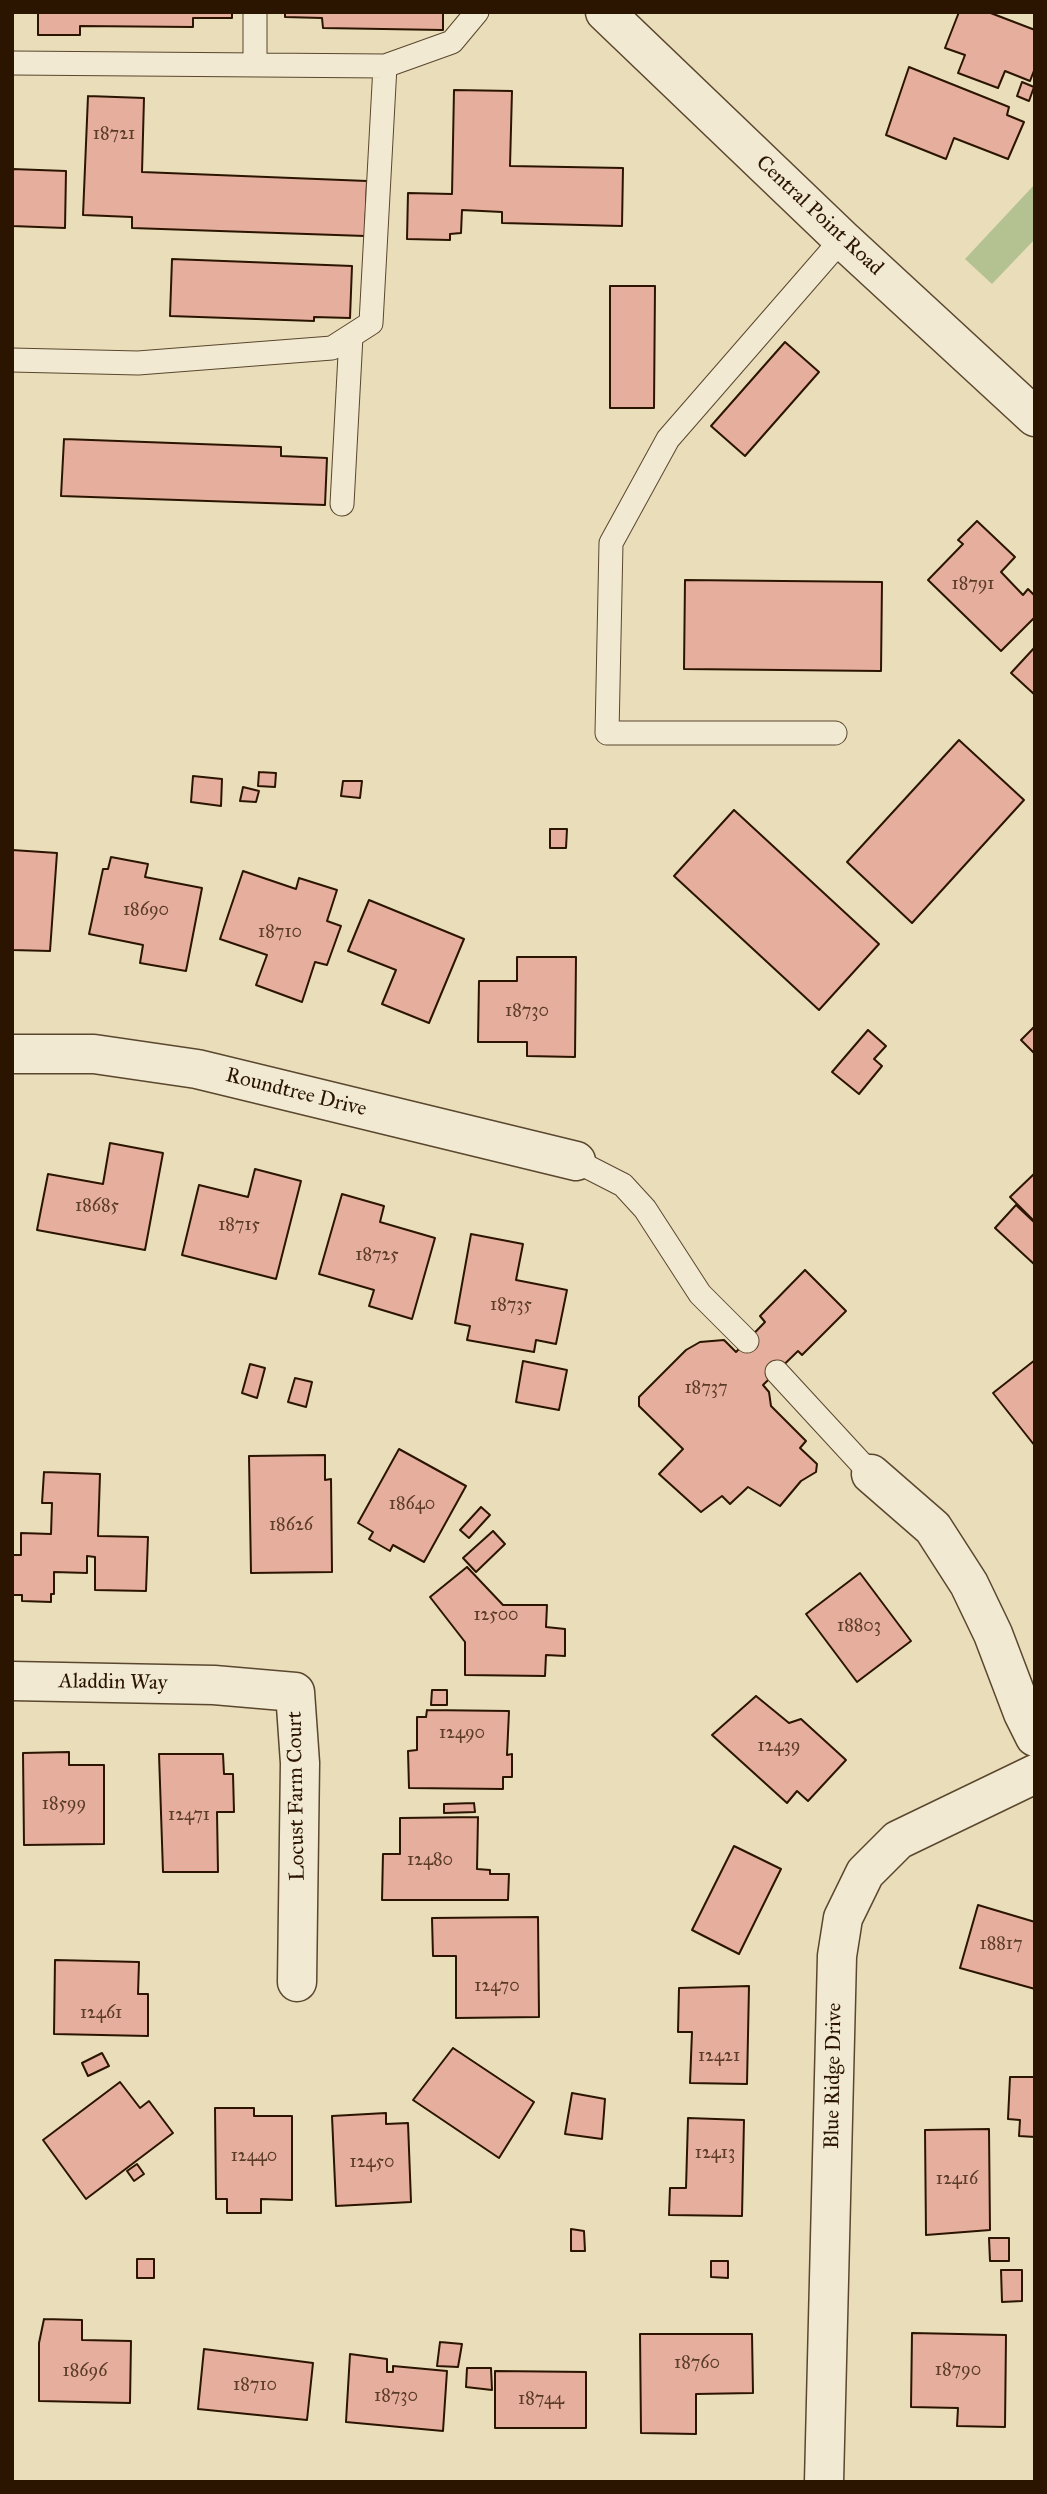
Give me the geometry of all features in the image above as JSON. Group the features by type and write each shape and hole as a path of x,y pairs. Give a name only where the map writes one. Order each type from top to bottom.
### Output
{"street":[{"name":"Central Point Road","path":"605,12 842,239 1035,417"},
{"name":"Roundtree Drive","path":"12,1054 94,1054 197,1069 576,1161"},
{"path":"872,1474 933,1528 969,1584 993,1634 1035,1737"},
{"name":"Aladdin Way","path":"12,1681 214,1685"},
{"name":"Locust Farm Court","path":"214,1685 295,1692 300,1763 297,1982"},
{"name":"Blue Ridge Drive","path":"824,2482 837,1956 843,1918 865,1873 898,1840 1035,1774"}],"lane":[{"path":"255,12 255,65"},
{"path":"12,63 385,66 452,42 477,12"},
{"path":"12,360 138,363 332,348 371,323 385,66"},
{"path":"835,733 607,733 611,543 668,439 842,239"},
{"path":"342,504 351,336"},
{"path":"576,1161 623,1185 645,1209 700,1294 747,1341"},
{"path":"777,1372 872,1474"}],"green space":[{"path":"1035,184 1035,239 992,284 965,259"}],"building":[{"path":"38,12 232,12 232,18 193,18 193,27 80,26 80,35 38,35"},
{"path":"285,12 443,12 443,30 323,28 322,18 285,17"},
{"path":"959,12 988,12 1035,30 1035,68 1030,81 1005,71 998,88 958,73 965,55 945,48"},
{"path":"909,67 1009,107 1007,115 1024,122 1008,159 954,138 946,159 886,135"},
{"path":"1022,82 1034,87 1029,101 1017,96"},
{"path":"454,90 512,91 510,166 623,168 622,226 502,223 502,212 462,210 461,233 450,234 450,240 407,239 408,193 452,194"},
{"path":"88,96 144,98 142,172 367,181 365,236 132,228 132,217 83,215"},
{"path":"12,169 66,171 65,228 12,226"},
{"path":"172,259 352,266 350,318 314,317 314,321 170,316"},
{"path":"610,286 655,286 654,408 610,408"},
{"path":"785,342 819,372 745,456 711,426"},
{"path":"64,439 281,447 281,456 327,458 325,505 61,496"},
{"path":"977,521 1015,557 1001,572 1023,595 1028,589 1035,596 1035,617 1001,651 928,580 963,544 958,540"},
{"path":"685,580 882,582 881,671 684,669"},
{"path":"1035,647 1035,695 1011,673"},
{"path":"959,740 1024,800 912,923 847,862"},
{"path":"259,772 276,773 275,787 258,786"},
{"path":"193,776 222,779 221,806 191,802"},
{"path":"343,781 362,781 360,798 341,796"},
{"path":"243,787 259,791 256,802 240,801"},
{"path":"734,810 879,944 819,1010 674,876"},
{"path":"550,829 567,829 566,848 550,848"},
{"path":"12,850 57,853 50,951 12,950"},
{"path":"111,857 148,864 145,877 202,888 186,971 140,963 143,945 89,934 103,869 108,869"},
{"path":"243,871 296,889 299,878 337,890 327,921 341,926 327,965 315,962 302,1002 256,985 267,955 220,939"},
{"path":"369,900 464,939 429,1023 382,1004 396,970 348,951"},
{"path":"517,957 576,957 575,1057 527,1056 527,1042 478,1042 479,981 517,981"},
{"path":"1035,1026 1035,1054 1021,1040"},
{"path":"868,1030 886,1046 874,1059 882,1066 859,1094 832,1072"},
{"path":"110,1143 163,1153 145,1250 37,1230 48,1174 103,1184"},
{"path":"255,1169 301,1181 276,1279 182,1255 199,1185 248,1197"},
{"path":"1035,1173 1035,1222 1010,1197"},
{"path":"342,1194 384,1206 380,1222 435,1238 412,1319 369,1306 374,1290 319,1274"},
{"path":"1016,1205 1035,1223 1035,1265 995,1228"},
{"path":"471,1234 523,1244 516,1280 567,1290 556,1344 536,1340 534,1352 467,1340 470,1326 455,1323"},
{"path":"805,1270 846,1311 802,1355 798,1351 763,1385 769,1392 771,1406 806,1441 800,1448 817,1464 816,1472 801,1481 780,1506 748,1487 730,1504 722,1496 701,1512 659,1474 683,1449 639,1406 639,1397 686,1350 700,1342 724,1340 736,1352 765,1322 760,1316"},
{"path":"1035,1360 1035,1446 993,1393"},
{"path":"523,1361 567,1370 559,1410 516,1402"},
{"path":"250,1364 265,1368 257,1398 242,1393"},
{"path":"295,1378 312,1382 306,1407 288,1402"},
{"path":"399,1449 466,1486 424,1562 393,1545 390,1551 369,1539 373,1532 358,1523"},
{"path":"325,1455 325,1480 331,1479 332,1572 251,1573 249,1456"},
{"path":"44,1472 100,1474 98,1536 148,1537 146,1591 95,1590 95,1557 87,1556 87,1573 54,1572 54,1594 51,1594 51,1602 22,1601 22,1595 12,1595 12,1555 21,1555 21,1533 51,1534 52,1503 42,1503"},
{"path":"481,1507 490,1515 469,1538 460,1530"},
{"path":"493,1531 505,1544 476,1572 463,1558"},
{"path":"467,1567 503,1605 547,1605 546,1627 565,1629 565,1656 546,1655 545,1676 465,1675 465,1642 430,1597"},
{"path":"860,1573 911,1641 857,1682 806,1614"},
{"path":"432,1690 447,1690 447,1705 431,1705"},
{"path":"756,1696 789,1723 801,1719 846,1760 808,1801 797,1791 787,1803 712,1735"},
{"path":"427,1710 509,1711 507,1755 512,1754 512,1777 503,1777 503,1789 409,1788 408,1751 417,1750 417,1717 426,1717"},
{"path":"69,1752 69,1765 104,1765 104,1844 24,1845 23,1753"},
{"path":"159,1754 223,1754 224,1774 233,1774 234,1812 217,1812 218,1872 163,1872"},
{"path":"474,1803 475,1812 444,1813 444,1804"},
{"path":"478,1817 477,1869 490,1870 490,1874 509,1874 508,1900 382,1900 383,1854 400,1854 400,1818"},
{"path":"734,1846 781,1869 739,1954 692,1930"},
{"path":"978,1905 1035,1922 1035,1989 960,1968"},
{"path":"538,1917 539,2017 456,2018 456,1956 433,1956 432,1918"},
{"path":"55,1960 139,1962 138,1994 148,1994 148,2036 54,2034"},
{"path":"749,1986 747,2084 690,2083 692,2032 678,2032 679,1988"},
{"path":"453,2048 534,2102 499,2158 413,2100"},
{"path":"102,2053 109,2066 88,2076 82,2063"},
{"path":"1010,2077 1035,2077 1035,2137 1019,2136 1020,2120 1008,2119"},
{"path":"120,2082 140,2108 149,2101 173,2133 86,2199 43,2140"},
{"path":"572,2093 605,2099 602,2139 565,2134"},
{"path":"215,2108 254,2108 254,2116 292,2116 292,2200 261,2199 261,2213 227,2213 227,2199 216,2199"},
{"path":"386,2113 386,2124 408,2123 411,2202 336,2206 332,2116"},
{"path":"688,2118 744,2120 742,2216 669,2215 670,2188 686,2188"},
{"path":"989,2129 990,2230 926,2235 925,2130"},
{"path":"137,2164 144,2174 134,2181 127,2171"},
{"path":"571,2229 584,2231 585,2251 571,2251"},
{"path":"989,2238 1009,2238 1009,2261 990,2261"},
{"path":"137,2259 154,2259 154,2278 137,2278"},
{"path":"711,2261 728,2261 728,2278 711,2277"},
{"path":"1001,2270 1022,2270 1022,2301 1002,2302"},
{"path":"44,2319 82,2320 82,2340 131,2341 130,2403 39,2401 39,2343"},
{"path":"912,2333 1006,2335 1005,2427 957,2426 958,2408 911,2407"},
{"path":"640,2334 752,2334 753,2393 696,2394 696,2434 641,2433"},
{"path":"440,2342 462,2344 458,2367 437,2366"},
{"path":"204,2349 313,2363 307,2420 198,2409"},
{"path":"350,2354 387,2359 387,2372 393,2372 393,2366 447,2371 443,2431 346,2422"},
{"path":"467,2368 491,2368 492,2390 466,2387"},
{"path":"495,2371 586,2372 586,2428 495,2428"}]}
